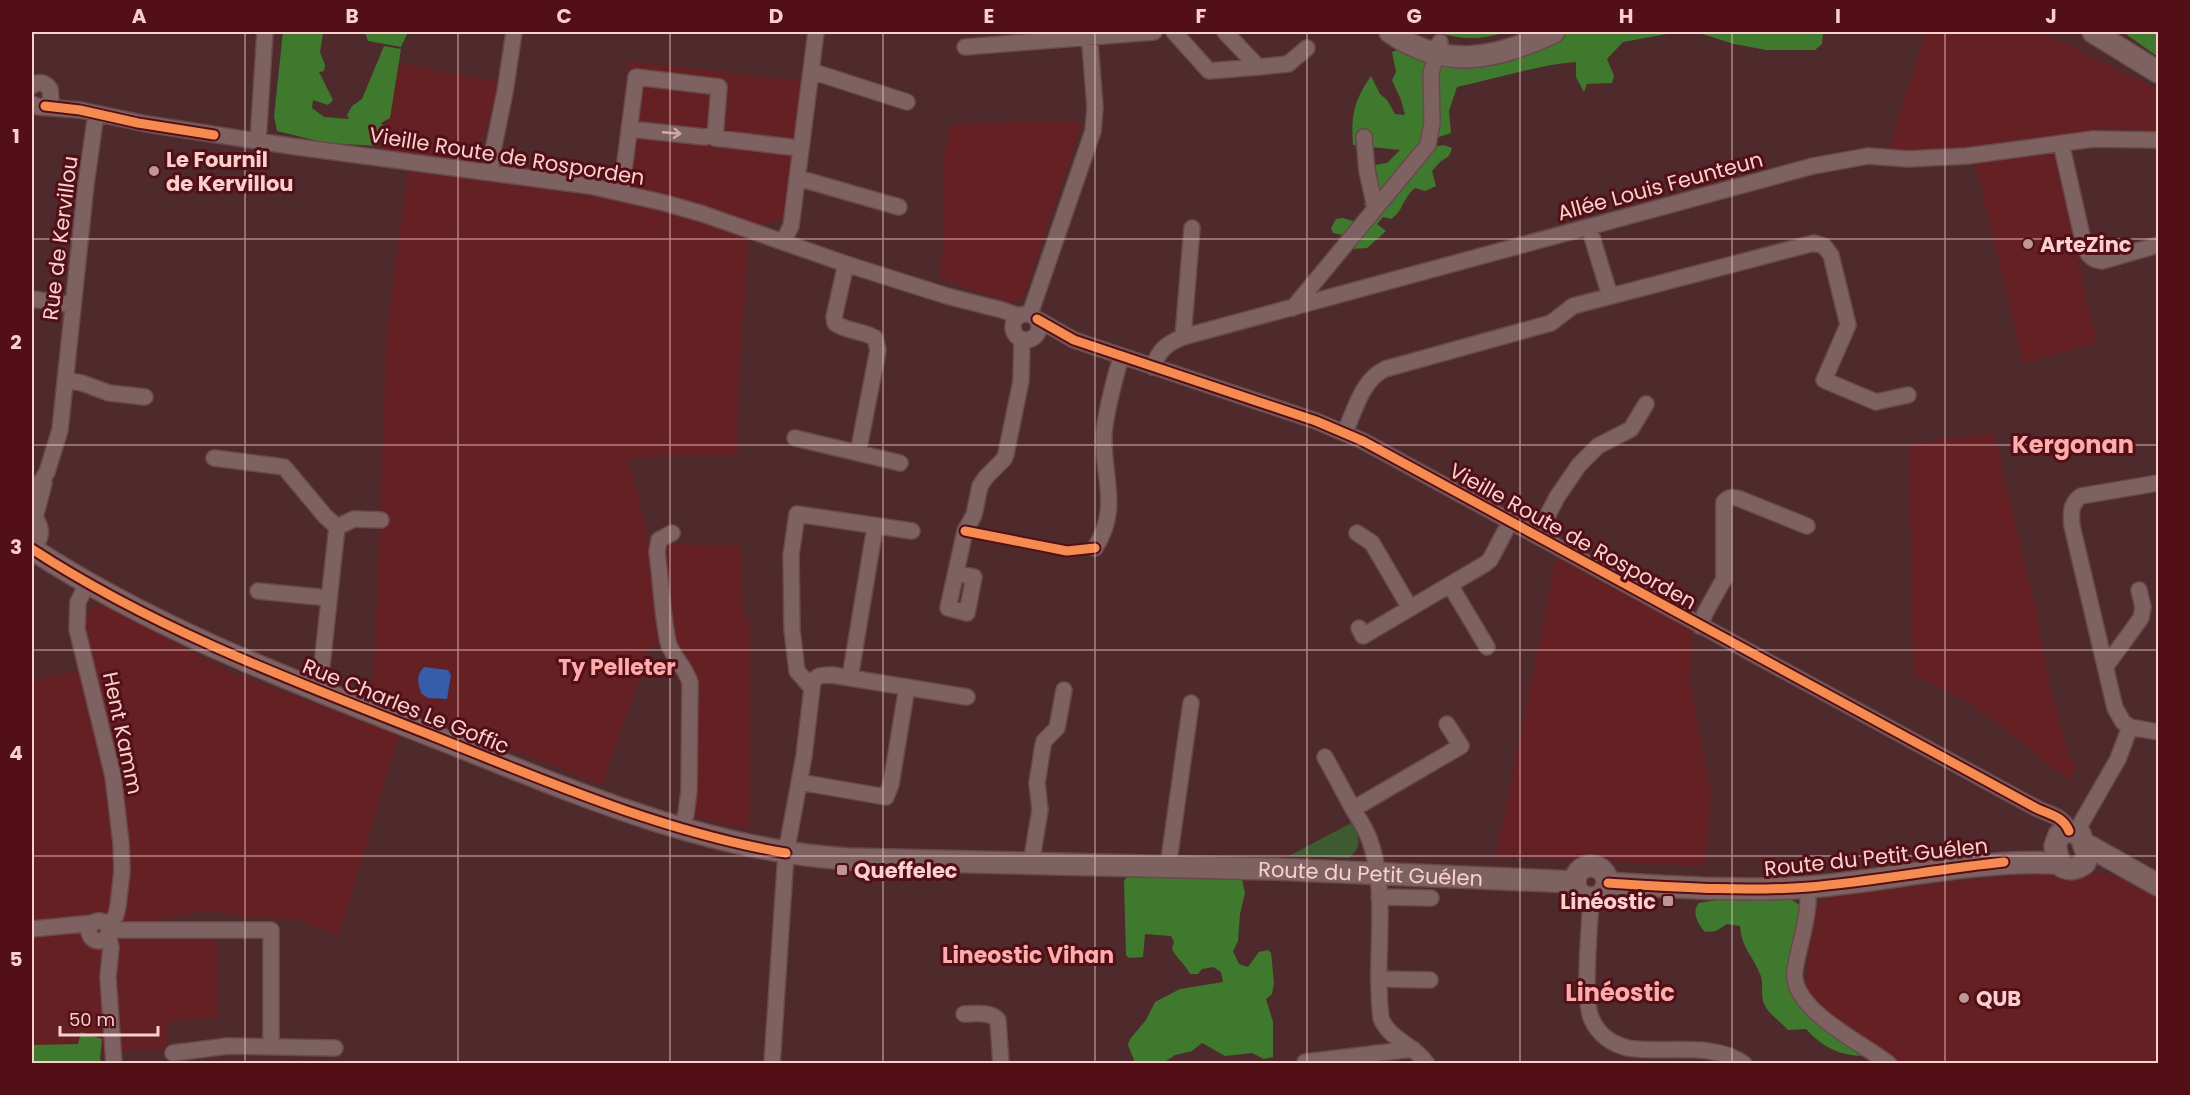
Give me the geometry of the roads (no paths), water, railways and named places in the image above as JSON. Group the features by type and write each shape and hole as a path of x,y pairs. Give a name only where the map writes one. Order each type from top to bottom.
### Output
{"street":[{"path":"258,141 265,32"},
{"path":"490,172 514,32"},
{"path":"783,242 792,226 816,32"},
{"path":"965,48 1089,34 1154,32"},
{"path":"1174,32 1209,71 1288,64 1307,48"},
{"path":"1225,32 1258,67"},
{"path":"1390,32 1410,44 1438,48 1455,44 1481,44 1498,41 1526,32"},
{"path":"1415,32 1438,48 1460,57 1484,56 1515,49 1554,32"},
{"path":"2076,32 2118,48"},
{"path":"2094,32 2158,72"},
{"path":"956,573 965,531 974,515 980,486 1006,454 1021,381 1026,326 1093,130 1095,107 1089,34"},
{"path":"1293,308 1428,145 1432,123 1431,73 1438,48"},
{"path":"811,71 907,102"},
{"name":"Vieille Route de Rosporden","path":"32,72 41,86 80,110"},
{"path":"621,193 636,77 720,87 714,136"},
{"path":"36,106 51,100 41,86"},
{"name":"Vieille Route de Rosporden","path":"36,106 80,110 258,141 590,186 694,211 846,264 986,307 996,317 1237,393 1345,432 2046,813 2060,818 2070,845"},
{"name":"Rue de Kervillou","path":"33,534 47,472 60,430 96,114"},
{"path":"630,125 790,147"},
{"path":"1364,137 1367,171 1375,207"},
{"name":"Allée Louis Feunteun","path":"1153,367 1161,350 1171,342 1183,337 1776,176 1855,158 1929,159 1967,156 2061,142 2111,138 2158,140"},
{"path":"2061,142 2088,254 2102,261 2158,245"},
{"path":"798,178 899,207"},
{"path":"1589,227 1610,296"},
{"path":"1183,337 1192,228"},
{"path":"1345,432 1367,383 1378,372 1551,323 1573,306 1805,244 1821,244 1828,249 1848,325 1824,380 1876,402 1908,394"},
{"path":"846,264 834,317 835,323 843,328 875,338 878,350 858,453"},
{"path":"32,299 73,305"},
{"path":"1095,548 1105,528 1107,517 1110,483 1104,444 1105,425 1121,357"},
{"path":"65,380 82,382 109,393 145,397"},
{"path":"1537,536 1557,497 1579,465 1598,446 1631,429 1646,404"},
{"path":"795,438 900,464"},
{"path":"214,458 284,467 337,527"},
{"name":"Rue de Kervillou","path":"32,496 47,472"},
{"path":"2158,483 2090,494 2076,500 2072,509 2072,526 2115,708 2122,722 2130,727 2158,732"},
{"name":"Vieille Route de Rosporden","path":"1700,626 1724,579 1725,502 1728,498 1740,499 1807,526"},
{"path":"812,688 804,682 797,671 792,630 791,555 797,514 912,531"},
{"path":"337,527 354,519 381,520"},
{"path":"1364,637 1490,560 1510,522"},
{"path":"316,690 322,665 337,527"},
{"path":"850,678 875,527"},
{"path":"1357,532 1372,543 1410,608"},
{"path":"672,533 659,540 657,552 668,642 674,656 688,675 690,683 689,791 686,814 681,829"},
{"name":"Rue Charles Le Goffic","path":"33,534 79,579 217,648 316,690 592,798 681,829 786,853"},
{"name":"Hent Kamm","path":"79,579 77,629 116,794 122,854 116,915 100,930 111,946 108,965 114,1064"},
{"path":"1450,585 1487,646"},
{"path":"2106,666 2141,618 2143,607 2139,590"},
{"path":"258,591 329,598"},
{"path":"772,1064 786,853 804,756 813,681 819,676 850,678 967,697"},
{"path":"799,782 886,797 891,784 907,687"},
{"path":"1031,864 1040,810 1037,783 1043,745 1057,728 1064,690"},
{"path":"1168,867 1191,704"},
{"path":"1353,809 1461,746 1447,724"},
{"path":"2130,727 2118,759 2070,845 2158,885"},
{"path":"1324,757 1369,837 1376,863 1382,1022 1389,1031 1413,1049 1427,1064"},
{"name":"Route du Petit Guélen","path":"1608,883 1678,887 1808,887 2004,862 2070,845"},
{"name":"Route du Petit Guélen","path":"786,853 848,859 1377,873 1575,882"},
{"path":"1592,866 1604,871 1608,883 1603,894 1591,898 1579,893 1575,882 1580,870 1592,866"},
{"path":"1808,887 1806,918 1794,972 1800,994 1821,1016 1889,1064"},
{"path":"1379,897 1431,898"},
{"path":"1591,898 1587,1003 1592,1020 1602,1035 1618,1046 1718,1052 1736,1058 1744,1064"},
{"path":"32,928 271,930 271,1046"},
{"path":"1379,980 1430,980"},
{"path":"964,1014 989,1014 998,1020 1001,1064"},
{"path":"172,1053 228,1046 335,1048"},
{"path":"1305,1062 1413,1049"}],"water":[{"path":"424,667 448,670 451,675 447,699 428,698 422,694 418,680"}],"place":[{"name":"Le Fournil de Kervillou","path":"154,171"},
{"name":"ArteZinc","path":"2028,244"},
{"name":"Queffelec","path":"842,870"},
{"name":"Linéostic","path":"1668,901"},
{"name":"QUB","path":"1964,998"}],"district":[{"name":"Kergonan","path":"2073,444"},
{"name":"Ty Pelleter","path":"617,667"},
{"name":"Lineostic Vihan","path":"1028,955"},
{"name":"Linéostic","path":"1620,992"}]}
